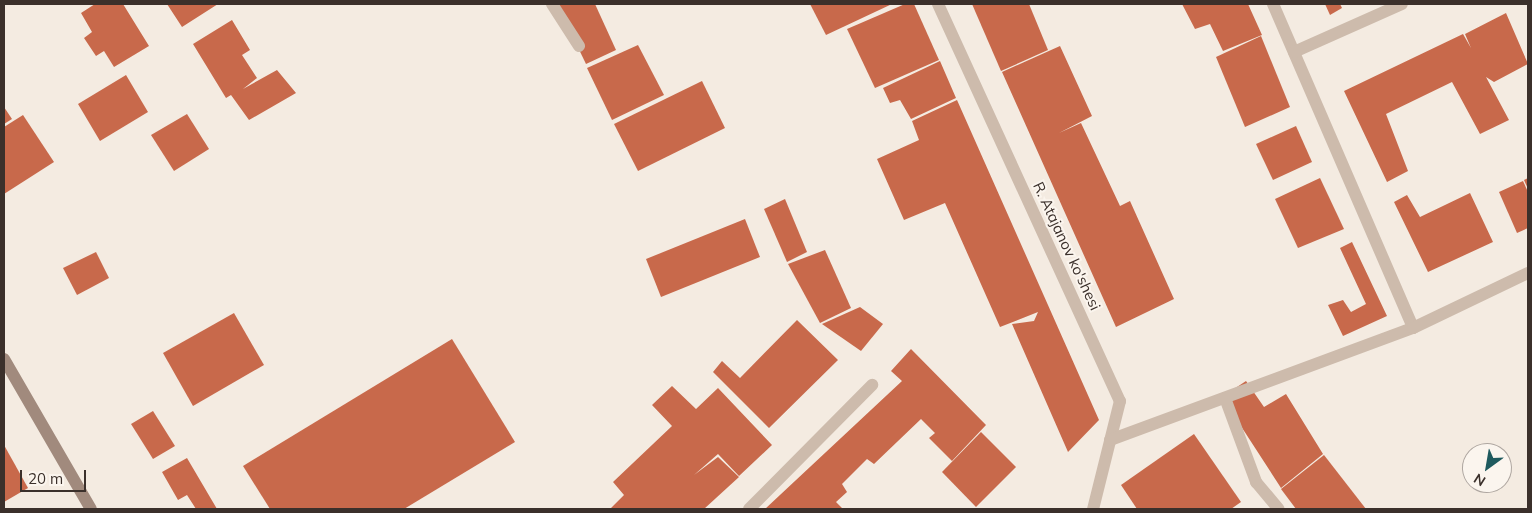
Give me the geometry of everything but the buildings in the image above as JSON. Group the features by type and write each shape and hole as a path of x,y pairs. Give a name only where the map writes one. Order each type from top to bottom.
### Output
{"street":[{"path":"552,4 579,46"},
{"name":"R. Atajanov ko'shesi","path":"938,4 1120,401 1093,509"},
{"path":"1273,4 1414,328"},
{"path":"1294,52 1402,4"},
{"path":"1110,440 1414,328 1528,273"},
{"path":"4,358 91,509"},
{"path":"748,509 872,385"},
{"path":"1225,398 1256,482 1279,509"}]}
